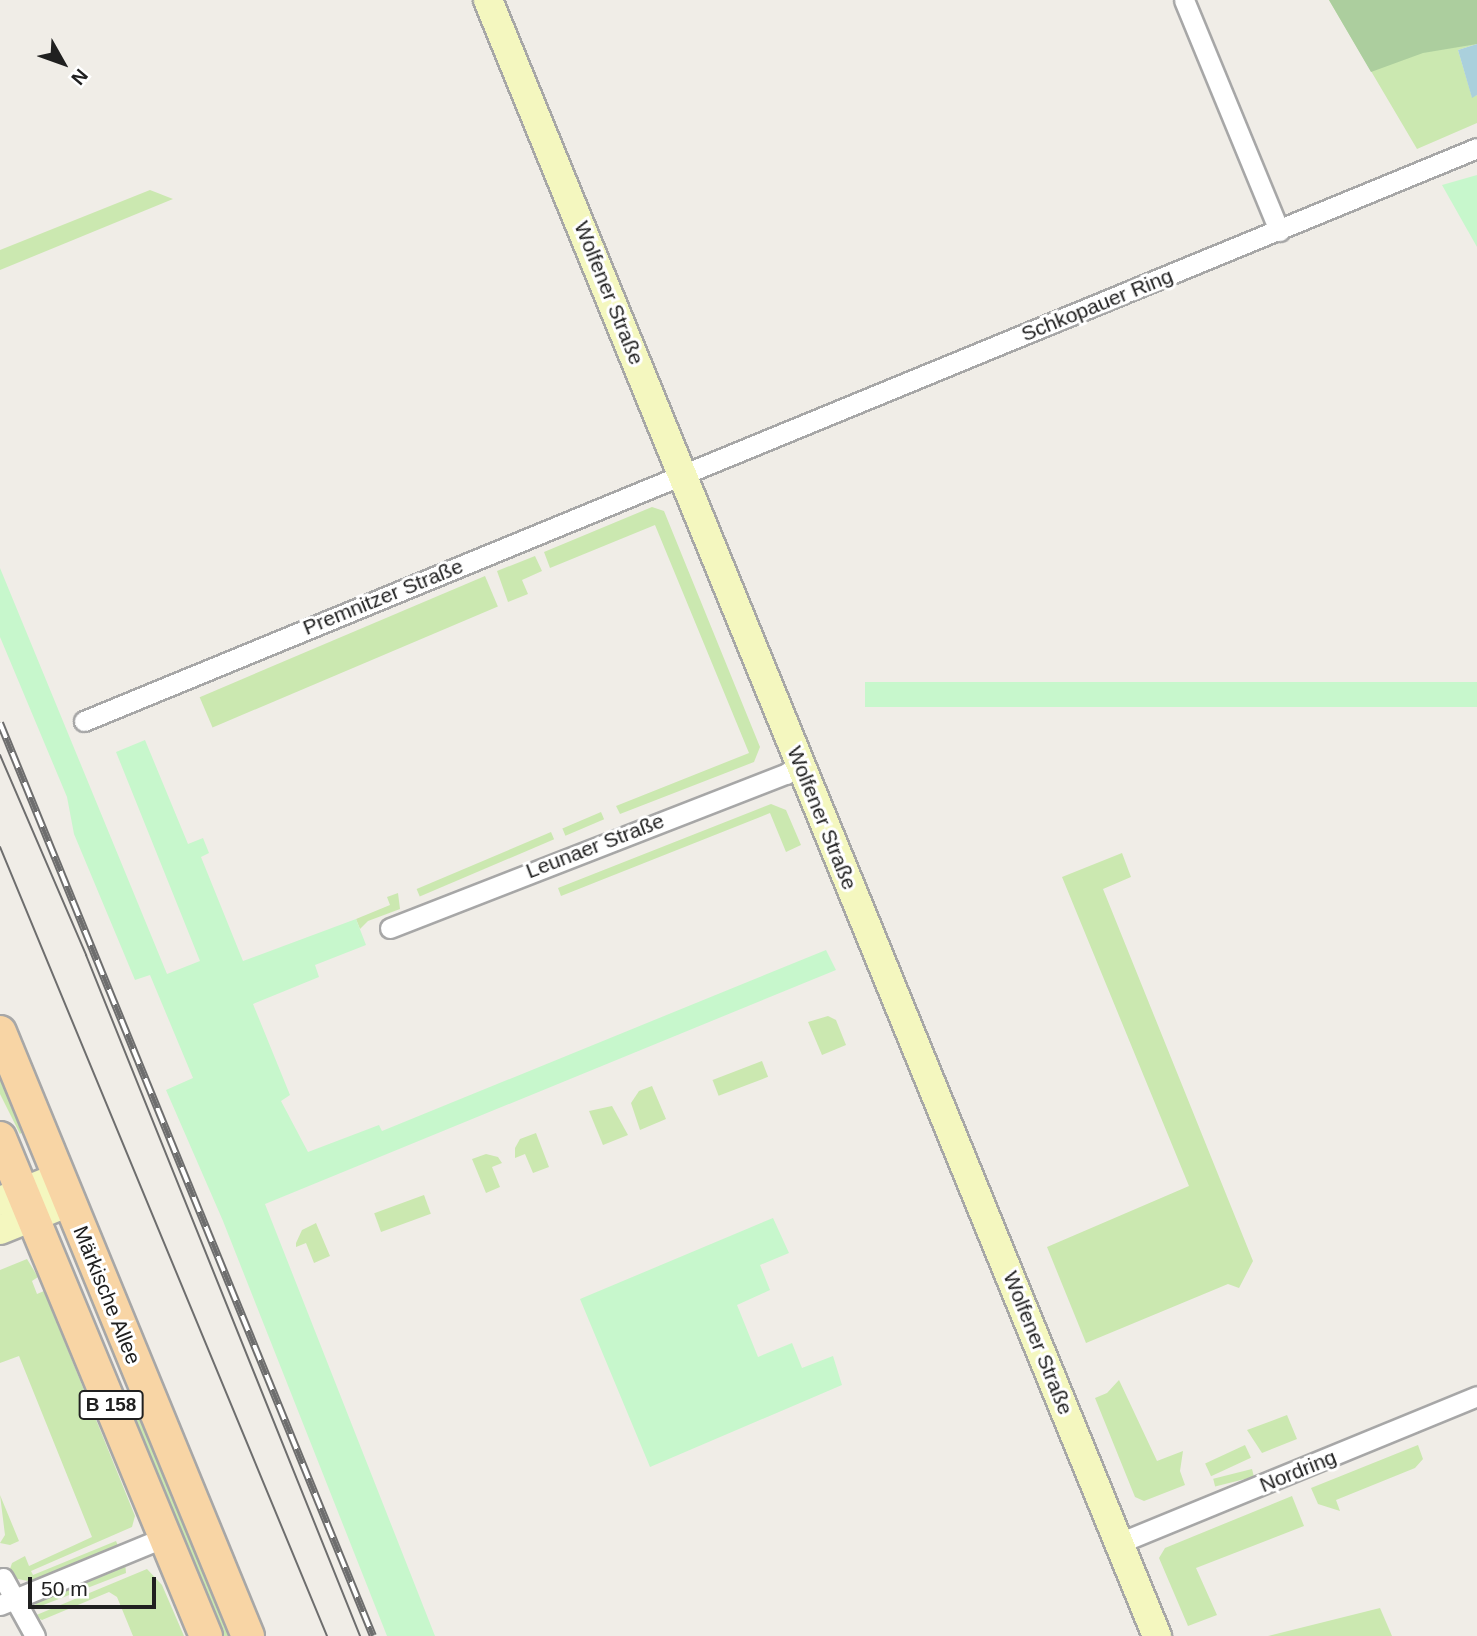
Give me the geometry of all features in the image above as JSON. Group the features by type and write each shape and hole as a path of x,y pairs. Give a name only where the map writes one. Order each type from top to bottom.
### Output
{"main road":[{"name":"Märkische Allee","path":"0,1032 248,1636"},
{"path":"1,1142 40,1131"},
{"name":"Märkische Allee","path":"1,1142 19,1203 206,1636"}],"street":[{"path":"1184,0 1279,231"},
{"name":"Wolfener Straße","path":"494,2 799,763 1157,1636"},
{"name":"Schkopauer Ring","path":"683,473 1477,148"},
{"name":"Premnitzer Straße","path":"84,721 683,473"},
{"name":"Leunaer Straße","path":"390,928 786,774 799,763"},
{"path":"0,1230 19,1203 64,1189"},
{"name":"Nordring","path":"1119,1543 1477,1396"},
{"path":"8,1602 165,1536"},
{"path":"3,1578 8,1602 35,1636"}],"green space":[{"path":"1329,0 1477,0 1477,44 1458,50 1472,97 1477,95 1477,123 1417,149"},
{"path":"1329,0 1477,0 1477,44 1423,53 1371,72"},
{"path":"1477,175 1477,247 1442,185"},
{"path":"150,190 173,199 0,270 0,250"},
{"path":"652,507 664,511 760,747 754,762 620,814 616,806 749,753 655,525 550,568 544,552"},
{"path":"535,556 542,571 522,580 528,594 508,602 497,571"},
{"path":"0,568 167,974 200,961 116,752 145,740 188,844 203,838 209,853 201,857 243,961 356,919 366,945 315,965 319,977 253,1004 290,1095 281,1101 308,1152 379,1125 382,1131 826,950 836,970 265,1204 435,1636 387,1636 223,1221 166,1090 193,1078 150,975 135,980 74,834 67,797 0,637"},
{"path":"485,576 498,606 213,728 200,697"},
{"path":"865,682 1477,682 1477,707 865,707"},
{"path":"771,804 786,810 801,845 786,852 770,813 561,896 558,888"},
{"path":"601,812 604,819 565,836 562,828"},
{"path":"551,832 554,839 420,896 417,889"},
{"path":"1122,853 1131,877 1103,889 1253,1261 1239,1288 1228,1284 1086,1343 1047,1247 1189,1186 1062,877"},
{"path":"398,893 400,909 368,921 360,929 356,919 390,905 387,897"},
{"path":"828,1016 836,1020 846,1045 822,1055 808,1022"},
{"path":"0,1059 28,1127 20,1134 0,1094"},
{"path":"762,1061 768,1077 719,1096 713,1080"},
{"path":"652,1086 666,1119 640,1130 631,1103 639,1091"},
{"path":"612,1106 628,1135 603,1145 589,1111"},
{"path":"536,1133 549,1167 533,1173 525,1154 515,1158 515,1148 520,1139"},
{"path":"486,1154 498,1157 502,1163 492,1167 500,1187 486,1193 472,1159"},
{"path":"424,1195 431,1214 381,1232 374,1213"},
{"path":"773,1218 789,1253 760,1265 770,1290 737,1305 758,1357 792,1343 802,1368 833,1356 842,1385 650,1467 580,1299"},
{"path":"316,1223 330,1256 314,1263 306,1243 296,1247 296,1243 302,1230"},
{"path":"27,1259 38,1277 32,1281 37,1294 44,1291 135,1516 132,1527 31,1571 33,1575 116,1541 119,1548 33,1582 13,1578 9,1572 12,1563 25,1556 29,1566 92,1537 19,1356 0,1363 0,1270"},
{"path":"1119,1380 1157,1461 1183,1451 1180,1471 1185,1485 1144,1501 1135,1497 1095,1398 1107,1393"},
{"path":"124,1389 158,1448 236,1636 222,1636"},
{"path":"1287,1415 1297,1439 1262,1453 1247,1430"},
{"path":"1245,1445 1251,1458 1211,1476 1205,1464"},
{"path":"1418,1445 1423,1459 1415,1468 1336,1500 1340,1511 1318,1504 1311,1488"},
{"path":"1252,1469 1254,1477 1215,1486 1213,1479"},
{"path":"0,1495 19,1541 10,1545 0,1543 5,1535"},
{"path":"1292,1496 1304,1526 1196,1568 1217,1615 1188,1626 1159,1558 1165,1548"},
{"path":"125,1562 126,1573 33,1609 40,1596"},
{"path":"147,1569 162,1585 184,1636 133,1636 117,1597 109,1592 42,1620 34,1616"},
{"path":"1380,1608 1392,1636 1268,1636"}],"water":[{"path":"1477,44 1477,95 1472,98 1458,50"}],"tram line":[{"path":"0,755 86,955 360,1636"},
{"path":"0,847 327,1636"}],"railway":[{"path":"0,723 373,1636"}]}
